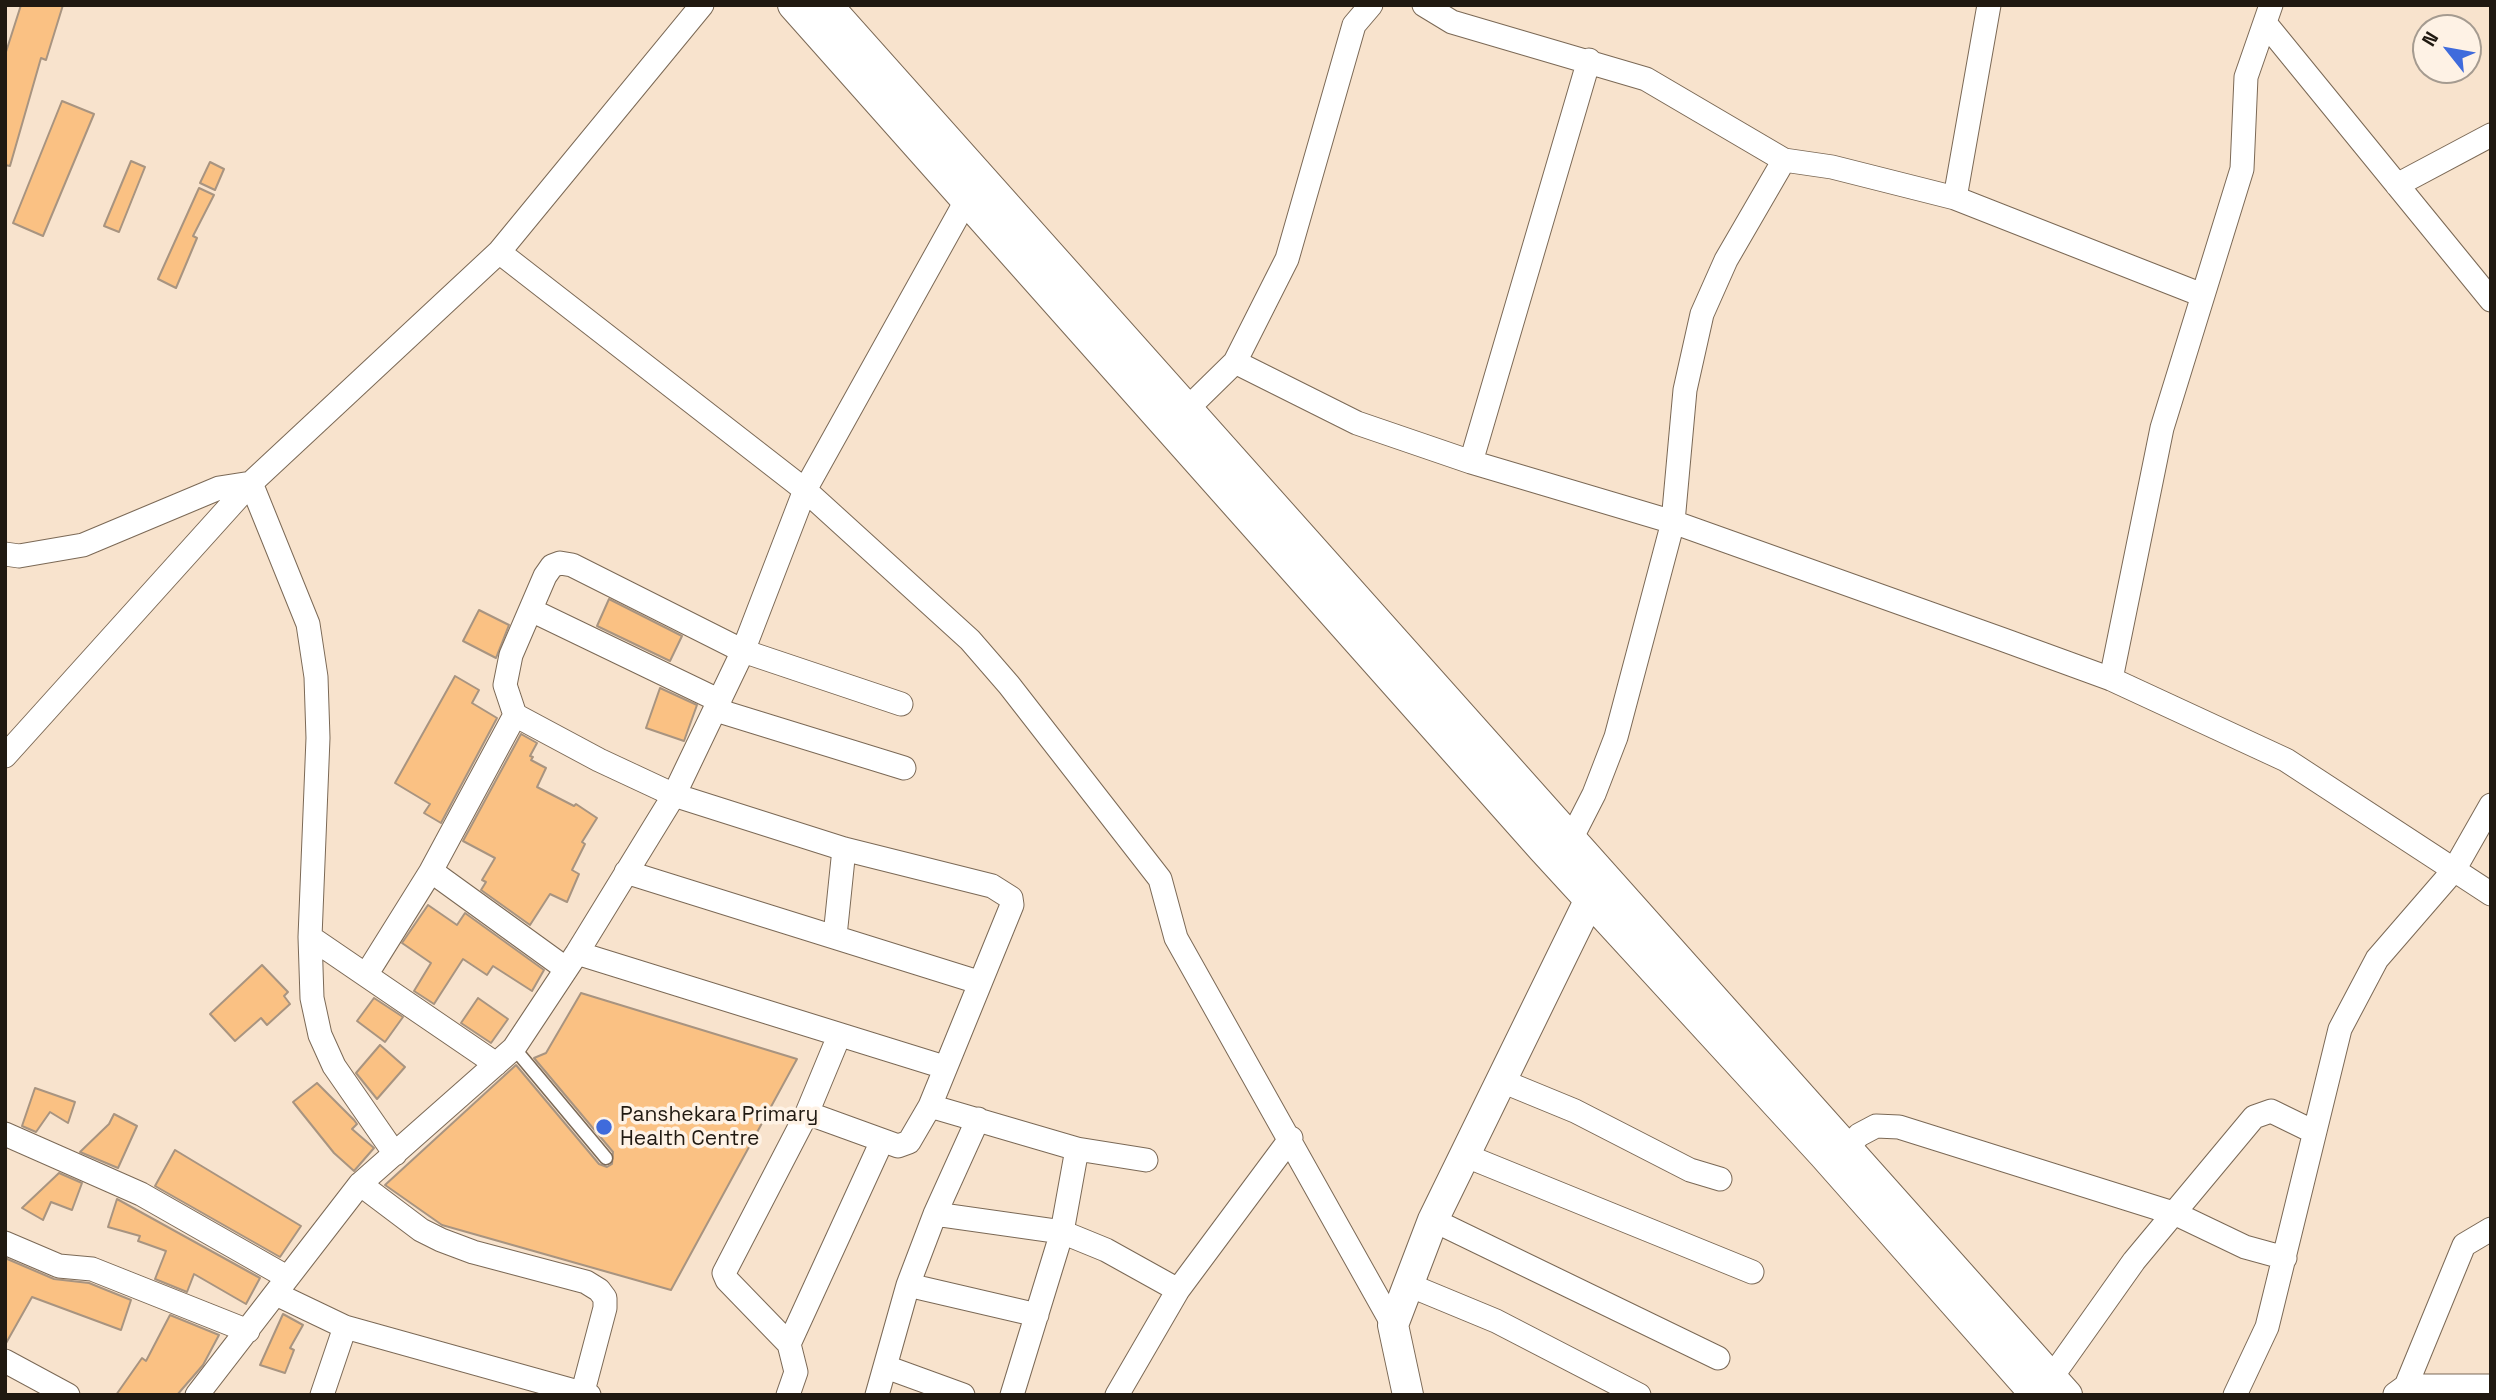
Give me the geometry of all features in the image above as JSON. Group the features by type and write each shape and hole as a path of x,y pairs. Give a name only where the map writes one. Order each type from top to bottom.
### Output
{"street":[{"path":"5,756 251,483 499,252 702,5"},
{"path":"793,5 1069,318 1590,899 2052,1389 2102,1304 2254,1117 2271,1111 2282,1114 2314,1132"},
{"path":"827,5 1570,841 1848,1147 1988,1322"},
{"path":"1186,410 1235,362 1287,259 1354,25 1371,5"},
{"path":"1424,5 1452,22 1589,60 1646,79 1784,160 1832,167 1955,198 2202,295"},
{"path":"1955,198 1989,5"},
{"path":"2269,10 2397,185 2491,300"},
{"path":"2111,679 2162,428 2242,169 2246,77 2269,10"},
{"path":"1472,462 1589,60"},
{"path":"2397,185 2491,135"},
{"path":"1570,841 1594,794 1616,737 1673,522 1685,390 1702,314 1726,260 1784,160"},
{"path":"197,1395 360,1184 514,1048 571,961 674,795 743,651 805,490 967,200"},
{"path":"499,252 805,490 970,640 1160,879 1176,938 1291,1138 1393,1325 1411,1393"},
{"path":"1235,362 1357,423 1472,462 1673,522 2111,679 2286,760 2491,894"},
{"path":"5,554 19,556 83,545 219,488 251,483"},
{"path":"251,483 308,624 316,677 318,738 310,937 312,998 320,1035 334,1066 395,1154"},
{"path":"807,1113 881,1141 904,1146 930,1106 978,982 1012,905 1006,892 844,849 674,795 515,715 505,685 511,656 552,566 560,563 572,565 743,651 901,704"},
{"path":"531,610 718,705 904,768"},
{"path":"366,975 431,871 515,715"},
{"path":"2235,1395 2267,1327 2340,1029 2377,959 2454,870 2491,805"},
{"path":"835,936 844,849"},
{"path":"431,871 571,961 944,1068"},
{"path":"626,872 978,982"},
{"path":"1393,1325 1433,1220 1590,899"},
{"path":"310,937 496,1064"},
{"path":"788,1395 796,1372 789,1343 727,1280 724,1273 807,1113 839,1036"},
{"path":"1502,1081 1575,1111 1681,1166 1720,1179"},
{"path":"930,1106 1077,1149 1146,1160"},
{"path":"877,1395 908,1285 935,1214 978,1119"},
{"path":"1848,1147 1859,1135 1876,1126 1899,1128 2176,1214 2245,1247 2285,1258"},
{"path":"5,1134 141,1194 345,1327 585,1394 605,1308 605,1298 599,1290 586,1282 473,1252 442,1240 421,1230 360,1184"},
{"path":"1117,1395 1178,1290 1291,1138"},
{"path":"789,1343 881,1141"},
{"path":"1012,1395 1062,1232 1077,1149"},
{"path":"1464,1155 1752,1272"},
{"path":"935,1214 1062,1232 1106,1250 1178,1290"},
{"path":"1433,1220 1718,1358"},
{"path":"2491,1229 2464,1245 2400,1390 2491,1386"},
{"path":"5,1243 59,1266 92,1269 248,1331"},
{"path":"908,1285 1037,1315"},
{"path":"1409,1285 1496,1321 1639,1395"},
{"path":"322,1395 345,1327"},
{"path":"5,1361 68,1395"},
{"path":"886,1367 963,1395"}],"lane":[{"path":"514,1048 606,1158"}],"building":[{"path":"21,5 63,5 46,60 41,58 10,166 5,165 5,55"},
{"path":"62,101 94,114 43,236 13,223"},
{"path":"131,161 145,167 119,232 104,226"},
{"path":"210,162 224,169 215,190 200,183"},
{"path":"199,188 214,195 193,236 197,238 176,288 158,279"},
{"path":"609,599 682,636 670,661 597,626"},
{"path":"479,610 509,625 496,658 463,641"},
{"path":"455,676 479,690 472,703 497,718 441,823 424,813 430,804 395,783"},
{"path":"660,688 697,705 684,741 646,728"},
{"path":"521,734 537,743 530,756 533,757 531,760 546,768 537,787 574,806 576,804 597,818 582,842 585,844 572,870 579,874 567,902 550,894 530,925 481,890 486,882 482,880 495,858 463,841"},
{"path":"428,905 457,925 465,913 544,970 532,991 493,966 487,975 463,959 434,1004 414,991 431,963 402,943"},
{"path":"262,965 288,992 284,996 290,1004 267,1025 261,1018 235,1041 210,1014"},
{"name":"Panshekara Primary Health Centre","path":"581,993 797,1059 671,1290 442,1225 385,1185 516,1065 599,1164 607,1167 612,1164 613,1152 534,1058 546,1053"},
{"path":"374,998 403,1017 385,1042 357,1021"},
{"path":"478,998 508,1019 491,1043 461,1023"},
{"path":"380,1045 405,1067 377,1099 356,1073"},
{"path":"317,1083 354,1120 357,1124 352,1129 374,1148 354,1171 334,1153 293,1102"},
{"path":"35,1088 75,1102 68,1123 50,1112 36,1132 22,1126"},
{"path":"114,1114 137,1126 118,1168 80,1152 109,1124"},
{"path":"175,1150 301,1226 280,1257 155,1186"},
{"path":"59,1173 82,1183 72,1210 51,1202 43,1220 22,1208"},
{"path":"117,1199 260,1278 246,1304 194,1274 187,1292 155,1279 166,1251 138,1241 140,1236 108,1227"},
{"path":"5,1258 54,1279 89,1283 131,1300 121,1330 32,1297 5,1345"},
{"path":"283,1314 303,1325 290,1348 294,1350 285,1373 260,1365"},
{"path":"170,1315 219,1335 203,1365 177,1395 116,1395 142,1358 146,1361"}],"place":[{"name":"Panshekara Primary Health Centre","path":"604,1127"}]}
